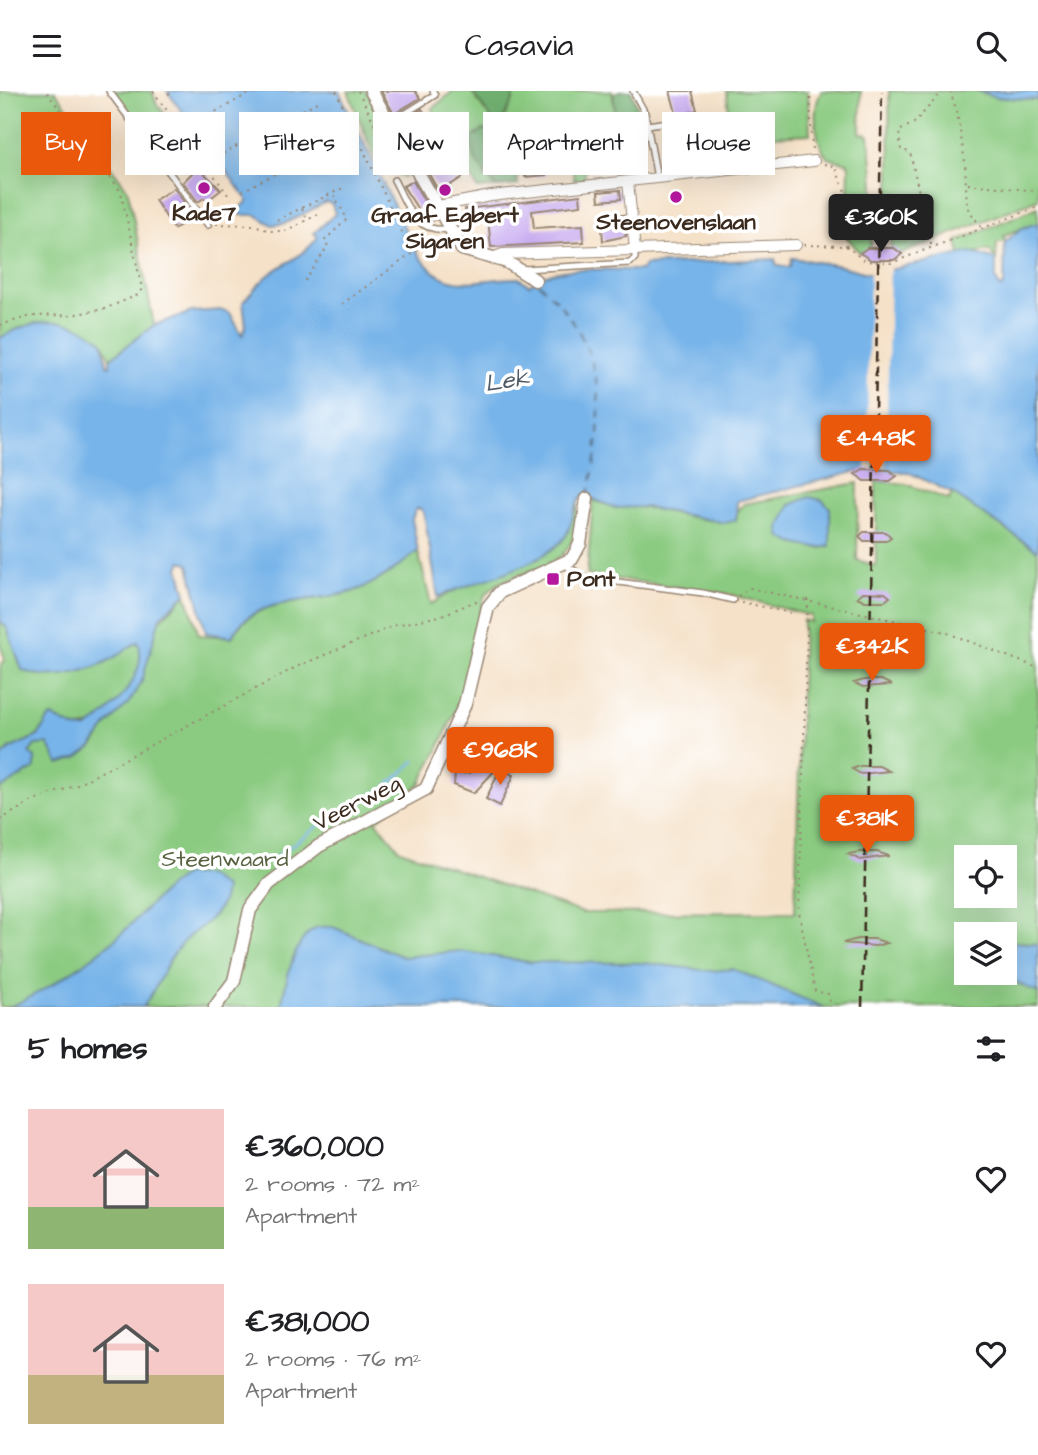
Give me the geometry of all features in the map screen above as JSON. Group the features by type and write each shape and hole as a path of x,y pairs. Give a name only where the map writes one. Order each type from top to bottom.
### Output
{"street":[{"path":"371,91 383,112"},
{"path":"438,206 491,196 814,161"},
{"path":"421,175 463,249 520,269 535,280"},
{"path":"628,183 635,249"},
{"path":"492,258 503,254 796,245"},
{"path":"492,601 511,587 565,565 580,544 587,499"},
{"name":"Veerweg","path":"215,1007 234,981 250,910 269,884 319,846 426,789 465,704 484,614 492,601"}],"lane":[{"path":"109,91 208,225"},
{"path":"408,112 435,95 433,91"},
{"path":"633,91 640,100 644,112"},
{"path":"648,129 658,179"},
{"path":"394,180 413,216 422,225 434,231 452,229"},
{"path":"520,269 630,263 635,258 635,249"},
{"path":"565,565 587,578 703,593 733,600"}],"path":[{"path":"0,325 31,316 71,315 104,309 138,295 142,289 121,192 46,91"},
{"path":"153,91 168,112"},
{"path":"168,94 174,91"},
{"path":"215,112 254,91"},
{"path":"336,91 408,245"},
{"path":"358,91 373,121"},
{"path":"810,91 814,161 835,167 843,180 846,246"},
{"path":"931,246 930,220 922,206 910,152 901,150 899,131 914,123 943,91"},
{"path":"950,91 957,112 967,184 967,207 981,228"},
{"path":"225,153 317,101"},
{"path":"214,175 231,199"},
{"path":"242,191 273,175"},
{"path":"967,184 1038,191"},
{"path":"277,220 345,187"},
{"path":"305,281 328,246 324,241 347,219 333,193"},
{"path":"796,245 846,246 862,259 884,263 1038,207"},
{"path":"302,208 307,219"},
{"path":"208,225 255,226 269,231 285,231 319,214"},
{"path":"342,304 425,245"},
{"path":"733,600 750,588 808,599 946,632 1038,668"},
{"path":"808,599 799,913 815,991 828,994 831,1007"},
{"path":"0,820 34,800 77,785 296,667 396,625 440,616 476,600 492,601"},
{"path":"733,600 790,613"}],"green space":[{"path":"0,91 55,91 70,112 21,112 21,175 111,175 111,167 128,190 154,325 110,359 103,342 63,325 29,325 0,338"},
{"path":"112,91 152,91 157,105 163,112 128,112"},
{"path":"348,91 366,91 378,112 373,112 373,154 359,112 356,112"},
{"path":"453,91 471,91 485,111 513,101 513,91 612,91 615,112 483,112 483,175 497,187 478,189 469,173 469,112 434,112 432,109"},
{"path":"471,91 513,91 513,101 507,112 487,112"},
{"path":"631,91 640,112 615,112 613,94"},
{"path":"727,91 808,91 810,134 775,136 775,112 729,112"},
{"path":"822,91 861,91 860,133 869,135 874,184 871,248 860,253 847,237 848,163 828,158 817,135 816,106"},
{"path":"889,91 978,91 996,97 1038,100 1038,199 901,254 891,248"},
{"path":"483,130 483,171 476,161 472,138"},
{"path":"487,175 517,175 518,185 497,187"},
{"path":"573,175 585,175 585,179 574,180"},
{"path":"1038,207 1038,223 1004,235 1005,242 997,242 996,260 990,250 960,255 957,241"},
{"name":"Steenwaard","path":"876,481 906,484 949,500 952,493 1038,551 1038,1007 0,1007 0,789 35,768 35,758 29,753 35,745 48,744 76,758 95,744 108,723 99,721 75,728 64,725 53,717 49,718 38,736 11,748 0,758 0,667 5,659 0,644 0,621 81,671 125,649 151,629 186,594 199,635 232,637 242,623 270,607 363,588 388,574 418,551 431,604 459,588 526,562 566,536 578,501 574,535 562,555 542,567 499,583 484,597 460,701 438,750 420,784 376,821 400,850 583,913 795,912 803,620 811,622 811,616 729,594 587,575 593,500 614,506 647,508 724,521 736,520 737,512 744,504 858,483 857,560 876,566","holes":["790,505 820,548 788,541 779,534"]}],"water":[{"name":"Lek","path":"167,91 339,91 349,112 239,112 239,175 359,175 359,133 373,162 373,175 379,175 413,246 436,273 459,281 519,278 529,285 540,278 567,270 641,270 645,265 775,259 777,266 790,267 792,258 871,274 971,252 996,260 996,279 1000,288 1004,286 1005,242 1022,228 1038,223 1038,551 952,493 908,472 863,470 737,501 736,520 725,523 645,507 615,508 584,495 576,506 565,537 548,552 518,568 438,597 424,514 421,509 416,509 412,519 418,551 396,569 354,591 286,603 254,613 241,623 232,637 206,633 189,565 182,561 179,568 186,594 160,617 142,681 128,704 109,723 92,747 77,758 59,764 48,744 35,745 29,753 35,758 35,768 0,789 0,758 11,748 38,736 49,718 53,717 75,728 86,729 96,722 116,703 133,679 140,654 138,642 108,661 85,670 53,676 32,673 22,670 7,628 0,621 0,338 40,323 65,323 90,333 103,342 107,365 110,366 110,359 154,325 192,312 223,310 230,313 242,335 246,326 243,302 270,274 307,249 318,237 314,233 335,214 332,204 326,202 286,223 272,225 256,215 240,215 237,211 248,201 225,170 225,112 182,112"},
{"path":"978,91 1038,91 1038,100 996,97"},
{"path":"809,497 822,500 830,508 830,546 804,546 780,536 779,528 790,505"},
{"path":"185,875 207,875 225,888 224,897 217,912 187,938 174,954 143,1007 10,1007 51,985 90,959"},
{"path":"333,927 403,957 460,951 529,962 644,963 712,971 733,969 823,1007 281,1007 291,963 301,942 316,928"},
{"path":"1017,942 1038,944 1038,993 1017,983"}],"pier":[{"path":"890,268 886,474 866,474 870,271"}],"building":[{"path":"381,91 415,91 420,98 397,112 393,112"},
{"path":"670,91 692,91 697,110 676,112"},
{"path":"190,175 206,175 221,190 207,201 204,198 198,202 183,182"},
{"path":"429,175 462,175 463,177 439,192"},
{"path":"413,181 435,220 429,222 424,212 421,214 403,186"},
{"path":"174,188 194,216 174,229 155,200"},
{"path":"620,190 621,199 599,201 598,192"},
{"path":"580,195 581,205 532,211 534,228 583,225 584,242 491,247 488,219 468,223 465,209"},
{"path":"624,215 626,236 603,241 602,229 613,226 612,217"},
{"path":"867,248 894,248 902,254 894,260 871,260 860,253"},
{"path":"863,469 890,470 897,476 890,481 865,481 855,474"},
{"path":"864,532 886,532 891,537 886,541 864,541 859,536"},
{"path":"863,592 885,593 890,597 885,601 865,601 857,597"},
{"path":"881,680 892,685 863,687 854,683"},
{"path":"468,730 495,746 485,763 497,768 474,793 454,785 455,774 469,773 483,765 457,751"},
{"path":"879,766 889,771 861,774 852,769"},
{"path":"500,769 514,775 500,806 486,799"},
{"path":"877,852 889,856 860,860 848,854"},
{"path":"858,939 875,939 887,943 875,946 843,943"}],"waterway":[{"path":"239,864 270,861 332,816 385,788 415,761"}],"ferry route":[{"path":"538,283 561,306 578,329 596,380 598,436 588,495"}],"railway":[{"path":"862,1007 882,91"}],"place":[{"name":"Kade7","path":"204,188"},
{"name":"Graaf Egbert Sigaren","path":"445,190"},
{"name":"Steenovenslaan","path":"676,197"},
{"name":"Pont","path":"553,579"}]}
